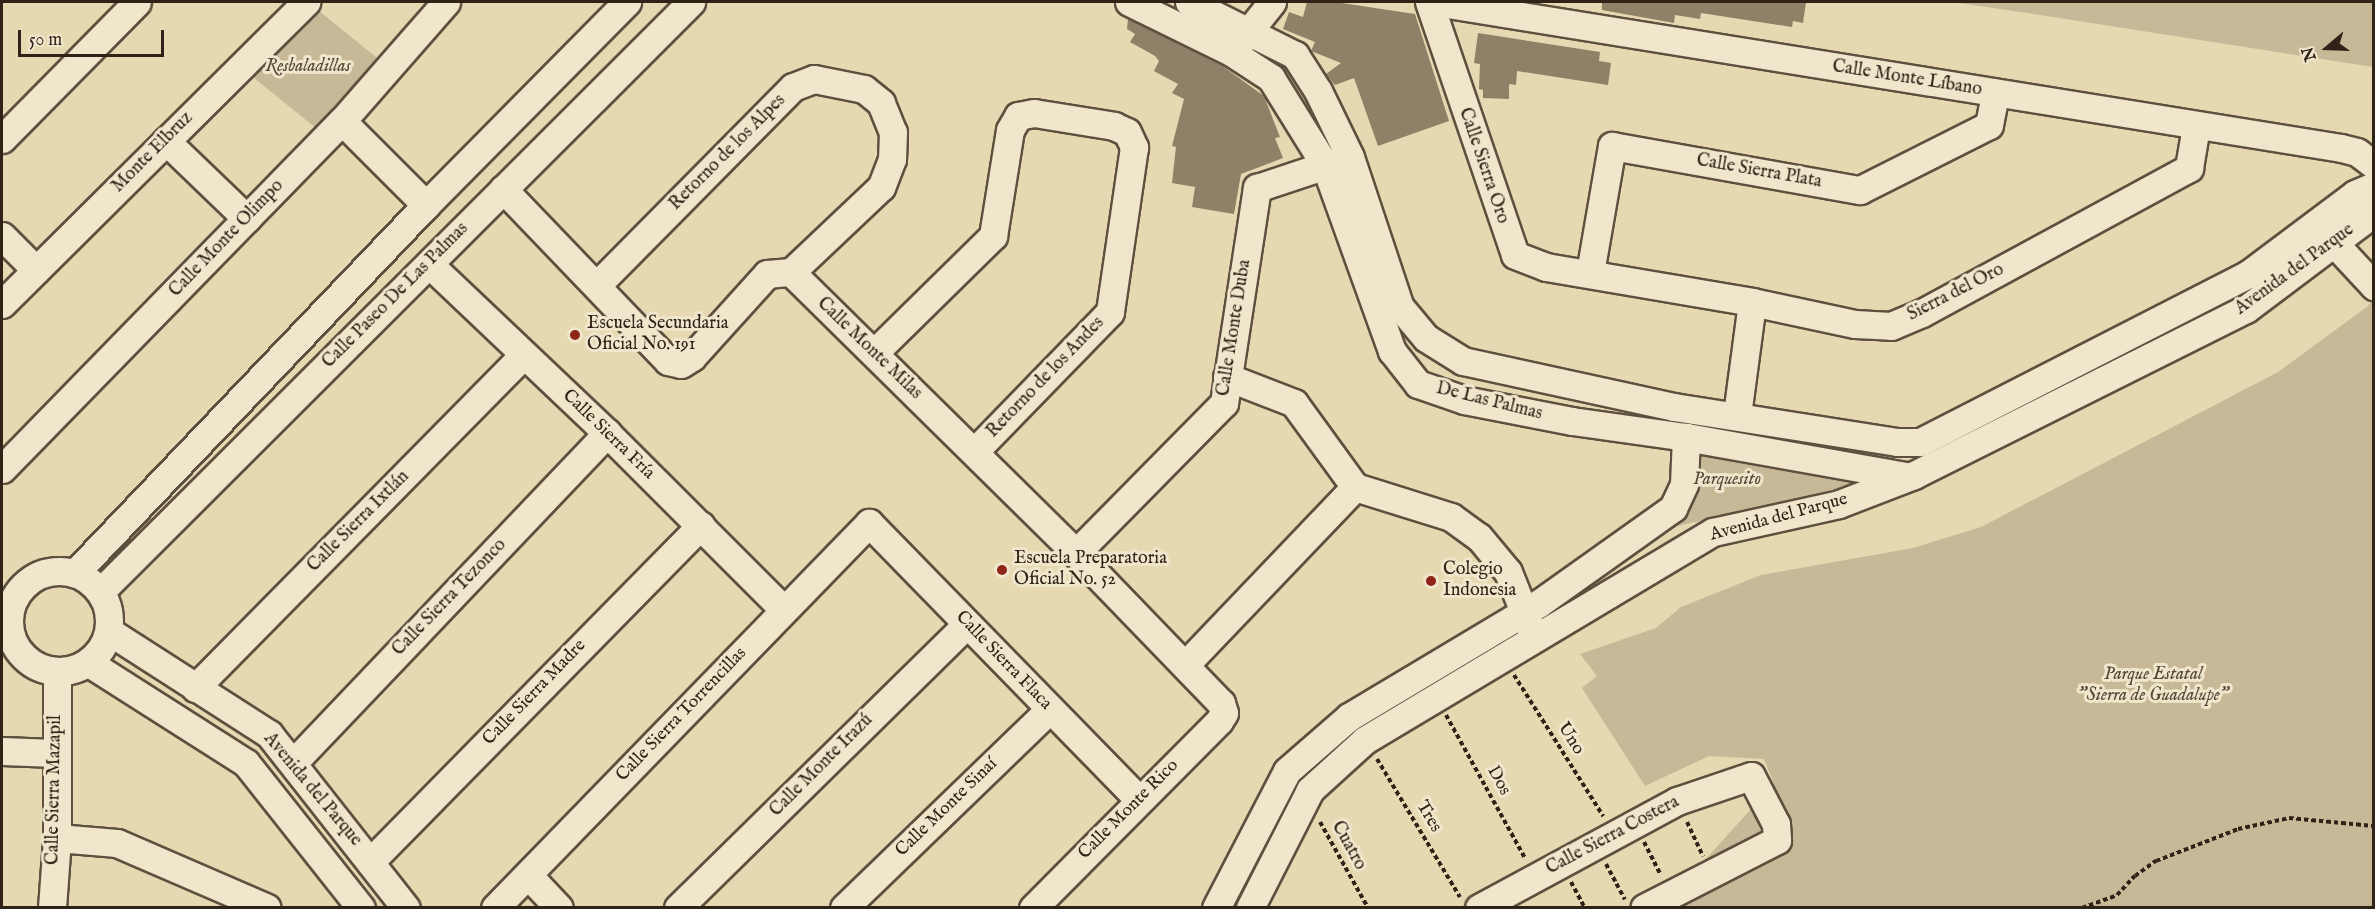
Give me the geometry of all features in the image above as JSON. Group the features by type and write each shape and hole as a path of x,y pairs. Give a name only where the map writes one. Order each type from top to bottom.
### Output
{"street":[{"path":"2,139 137,2"},
{"name":"Monte Elbruz","path":"2,304 306,2"},
{"name":"Calle Monte Olimpo","path":"2,469 342,121 446,2"},
{"path":"76,572 426,205 627,2"},
{"name":"Calle Paseo De Las Palmas","path":"101,591 691,2"},
{"name":"De Las Palmas","path":"1129,2 1231,52 1271,78 1337,161 1400,307 1426,338 1463,361 1674,407"},
{"name":"De Las Palmas","path":"1189,2 1295,55 1318,91 1392,351 1418,384 1464,400 1572,422 1686,437 1892,476 1914,475"},
{"path":"1231,52 1250,32 1272,2"},
{"name":"Calle Sierra Oro","path":"1429,2 1515,255 1546,267 1590,273"},
{"name":"Calle Monte Líbano","path":"1435,2 2341,148 2357,152 2373,165"},
{"name":"Retorno de los Alpes","path":"598,284 793,87 814,79 864,89 881,103 893,132 892,159 880,187 791,272"},
{"name":"Calle Sierra Plata","path":"1590,273 1612,146 1860,190 1989,125 1995,93"},
{"name":"Retorno de los Andes","path":"874,353 993,236 1010,130 1018,116 1034,113 1114,126 1127,132 1134,147 1110,312 974,452"},
{"path":"342,121 426,205"},
{"name":"Sierra del Oro","path":"1590,273 1752,302 1855,324 1891,326 1922,313 2189,168 2196,126"},
{"path":"166,141 247,219"},
{"name":"Calle Monte Duba","path":"1076,553 1224,404 1257,188 1337,161"},
{"name":"Avenida del Parque","path":"1674,407 1908,443 1920,441 2247,275 2355,194 2373,186"},
{"path":"503,189 598,284 668,361 681,364 767,274 791,272"},
{"name":"Avenida del Parque","path":"1250,908 1305,797 1365,740 1713,532 1839,504 1914,475 2246,309 2372,214 2373,206"},
{"path":"2,236 36,270"},
{"path":"2334,243 2373,286"},
{"name":"Calle Sierra Fría","path":"429,264 608,433 784,610"},
{"name":"Calle Monte Milas","path":"791,272 1076,553 1221,703 1224,713"},
{"path":"1737,415 1752,302"},
{"name":"Calle Sierra Ixtlán","path":"195,688 523,355"},
{"path":"1227,377 1294,403 1355,487 1451,517 1479,537 1508,572 1535,639"},
{"path":"1572,422 1578,386"},
{"path":"1996,403 2009,428"},
{"name":"Calle Sierra Tezonco","path":"292,764 608,433"},
{"path":"1222,906 1287,771 1348,717 1524,612 1673,508 1684,484 1686,437"},
{"path":"1185,665 1355,487"},
{"name":"Calle Sierra Torrencillas","path":"495,908 869,523"},
{"name":"Calle Sierra Flaca","path":"869,523 1138,799"},
{"name":"Calle Sierra Madre","path":"370,862 700,525"},
{"path":"51,570 76,572 101,591 110,632 89,663 57,673 26,661 5,632 7,601 27,580 43,573 51,570"},
{"name":"Calle Monte Irazú","path":"678,908 967,624"},
{"name":"Avenida del Parque","path":"110,632 269,734 406,908"},
{"name":"Avenida del Parque","path":"89,663 246,763 361,908"},
{"name":"Calle Sierra Mazapil","path":"52,908 57,838 55,753 57,673"},
{"name":"Calle Monte Sinaí","path":"844,908 1050,709"},
{"name":"Calle Monte Rico","path":"1033,908 1224,713"},
{"path":"2,752 55,753"},
{"name":"Calle Sierra Costera","path":"1479,908 1677,801 1750,776 1759,785 1776,824 1777,840 1712,875"},
{"path":"57,838 117,843 267,908"},
{"path":"528,875 559,908"},
{"path":"1644,908 1712,875"}],"path":[{"name":"Uno","path":"1503,658 1615,834"},
{"name":"Dos","path":"1436,698 1535,877"},
{"name":"Tres","path":"1365,740 1467,908"},
{"name":"Cuatro","path":"1305,797 1368,908"},
{"path":"1677,801 1712,875"},
{"path":"2082,908 2117,895 2135,876 2156,861 2238,829 2289,818 2373,826"},
{"path":"1615,834 1671,894"},
{"path":"1615,834 1630,908"}],"green space":[{"name":"Resbaladillas","path":"308,2 382,62 323,134 249,74"},
{"path":"1952,2 2373,2 2373,67 2040,15"},
{"name":"Parque Estatal \"Sierra de Guadalupe\"","path":"2373,298 2373,907 1662,907 1774,784 1764,759 1709,756 1645,786 1582,688 1597,676 1580,654 1656,628 1681,607 1761,575 1913,548 1981,527 2278,372 2368,306"},
{"name":"Parquesito","path":"1691,440 1882,478 1678,526 1694,485"}],"building":[{"path":"1307,2 1335,2 1415,14 1449,121 1378,146 1354,78 1335,85 1326,74 1341,63 1311,51 1315,42 1283,29 1289,12 1303,17"},
{"path":"1602,2 1806,2 1803,23 1793,21 1792,27 1701,13 1700,19 1675,15 1674,23 1602,10"},
{"path":"1128,19 1221,65 1264,96 1280,137 1275,138 1283,158 1241,174 1234,214 1192,207 1195,187 1172,183 1176,147 1172,146 1184,99 1172,93 1178,84 1154,71 1159,61 1155,56 1130,42 1135,34 1127,29"},
{"path":"1478,33 1600,52 1599,61 1611,63 1608,85 1517,71 1516,85 1509,84 1509,99 1483,98 1483,90 1479,89 1480,64 1474,63"}],"place":[{"name":"Escuela Secundaria Oficial No. 191","path":"575,335"},
{"name":"Escuela Preparatoria Oficial No. 52","path":"1002,570"},
{"name":"Colegio Indonesia","path":"1431,581"}]}
